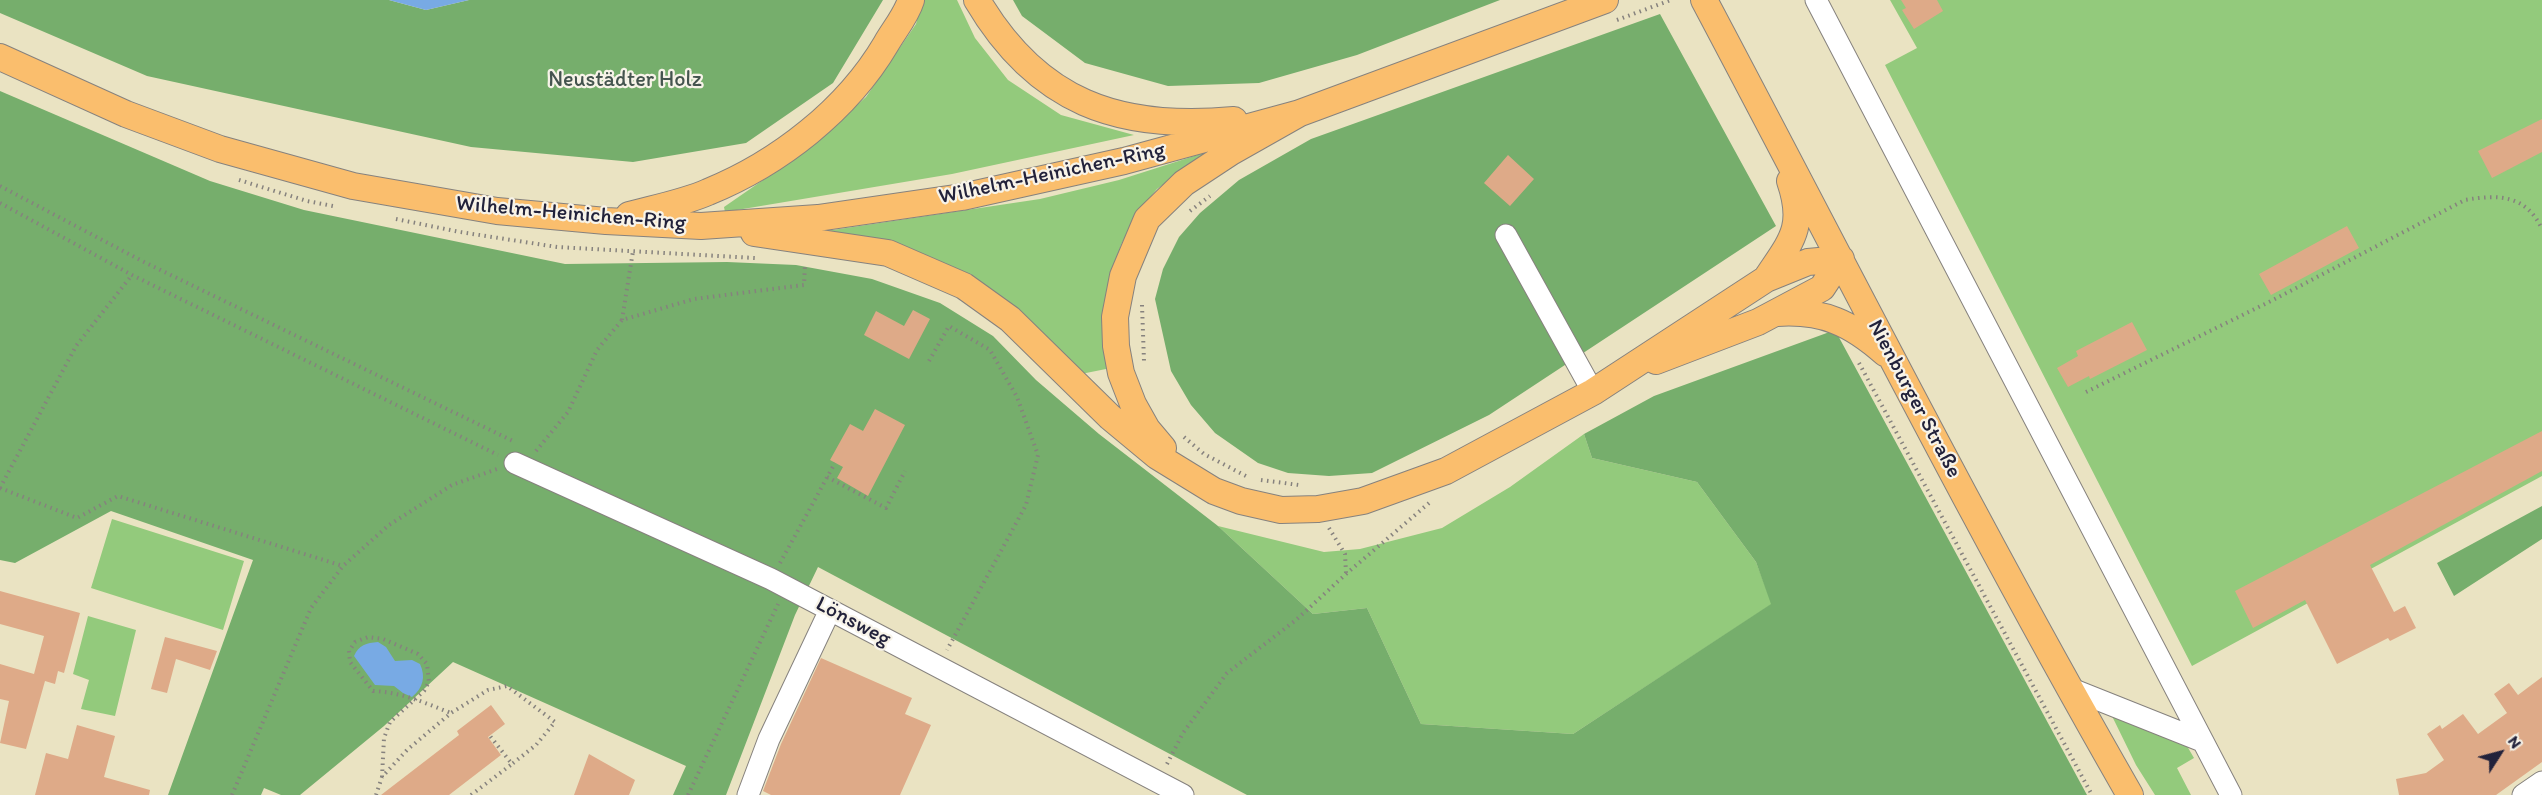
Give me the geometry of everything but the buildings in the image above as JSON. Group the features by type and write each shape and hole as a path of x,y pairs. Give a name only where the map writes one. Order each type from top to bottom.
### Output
{"main road":[{"path":"606,221 707,193 748,173 796,142 835,109 873,66 911,0"},
{"path":"976,0 992,26 1023,63 1066,95 1106,111 1153,122 1209,122 1300,113"},
{"name":"Nienburger Straße","path":"1704,0 2068,688 2130,795"},
{"path":"1214,491 1167,453 1147,429 1133,404 1121,373 1116,346 1115,317 1123,276 1147,219 1184,183 1231,152 1300,113 1606,12"},
{"name":"Wilhelm-Heinichen-Ring","path":"0,57 126,114 220,149 353,186 497,211 606,221 701,226 818,218 962,197 1124,161 1300,113"},
{"path":"1766,279 1794,236 1797,212 1796,197 1772,128"},
{"path":"701,226 888,253 964,286 1010,319 1110,417 1156,456 1214,491 1241,501 1281,510 1318,509 1364,501 1446,471 1593,392 1766,279 1808,262 1841,259"},
{"path":"1623,373 1775,313 1822,288 1841,259"},
{"path":"1775,313 1812,314 1836,319 1870,340 1894,361"}],"street":[{"path":"1816,0 2231,795"},
{"path":"1506,235 1593,392"},
{"name":"Lönsweg","path":"520,455 779,583 1183,795"},
{"path":"747,794 769,739 830,610"},
{"path":"2068,688 2202,741"},
{"path":"2523,795 2542,782"}],"path":[{"path":"1606,12 1662,4 1671,0"},
{"path":"0,186 520,455"},
{"path":"1188,214 1214,193"},
{"path":"2086,392 2273,300 2466,200 2493,195 2523,204 2542,229"},
{"path":"0,203 132,275 520,455"},
{"path":"556,247 761,258"},
{"path":"535,452 568,412 597,350 622,320 633,251"},
{"path":"622,320 694,299 804,285 805,260 815,261"},
{"path":"132,275 76,346 0,488 77,518 118,496 343,566"},
{"path":"1121,373 1144,367 1142,295"},
{"path":"929,361 949,326 990,350 1017,397 1038,455 1026,505 938,667"},
{"path":"1858,361 2092,795"},
{"path":"1177,431 1204,454 1250,478"},
{"path":"232,795 310,608 343,566 389,525 452,485 520,455"},
{"path":"688,795 779,583 835,463"},
{"path":"827,477 886,508 905,471"},
{"path":"1259,480 1309,486"},
{"path":"1158,782 1183,733 1227,673 1296,620 1436,497 1415,505"},
{"path":"1318,527 1340,526"},
{"path":"1329,528 1345,554 1346,574"},
{"path":"376,795 382,777 384,738 390,722 416,699 429,682 427,664 423,658 383,639 368,636 355,642 349,651 350,662 373,691 393,691 416,699 451,713"},
{"path":"382,777 407,750 451,713 488,690 507,686 555,722 536,745 471,795"},
{"path":"490,736 512,764"}],"green space":[{"name":"Neustädter Holz","path":"0,0 389,0 426,10 469,0 883,0 833,83 746,143 633,162 471,147 147,76 0,13"},
{"path":"922,0 957,0 975,38 1008,80 1061,115 1134,135 952,174 725,212 724,207 808,149 866,97 916,24"},
{"path":"1013,0 1500,0 1357,55 1259,83 1168,86 1085,63 1022,16"},
{"path":"1890,0 2542,0 2542,476 2192,666 1885,65 1917,48"},
{"path":"1660,14 1776,226 1489,415 1372,473 1329,476 1288,473 1258,463 1215,433 1191,405 1171,371 1155,299 1163,269 1179,237 1200,213 1239,180 1311,139"},
{"path":"0,91 210,181 304,210 565,264 727,262 796,265 872,279 940,303 993,336 1036,380 1099,434 1218,526 1313,614 1367,608 1421,724 1573,734 1771,604 1756,562 1697,482 1592,458 1584,434 1654,396 1835,330 2087,795 1247,795 818,567 795,615 726,795 673,795 686,766 453,662 384,726 300,795 281,795 264,788 261,795 168,795 253,560 111,511 15,563 0,560"},
{"path":"1210,151 1157,189 1137,213 1121,245 1111,276 1111,368 1081,374 1042,335 826,231 1040,199 1119,180"},
{"path":"1584,434 1592,458 1697,482 1756,562 1772,604 1573,734 1421,724 1367,608 1313,614 1218,526 1324,552 1360,549 1442,528 1510,487"},
{"path":"2542,506 2542,539 2454,596 2437,563"},
{"path":"112,519 244,561 223,630 91,588"},
{"path":"88,616 136,630 115,716 81,709 89,680 73,674"},
{"path":"2111,714 2187,746 2194,758 2177,768 2191,795 2155,795 2136,765"}],"water":[{"path":"389,0 469,0 426,10"},
{"path":"378,642 386,647 395,661 412,660 420,664 423,673 422,682 419,690 412,697 394,686 375,685 354,656 363,645"}]}
